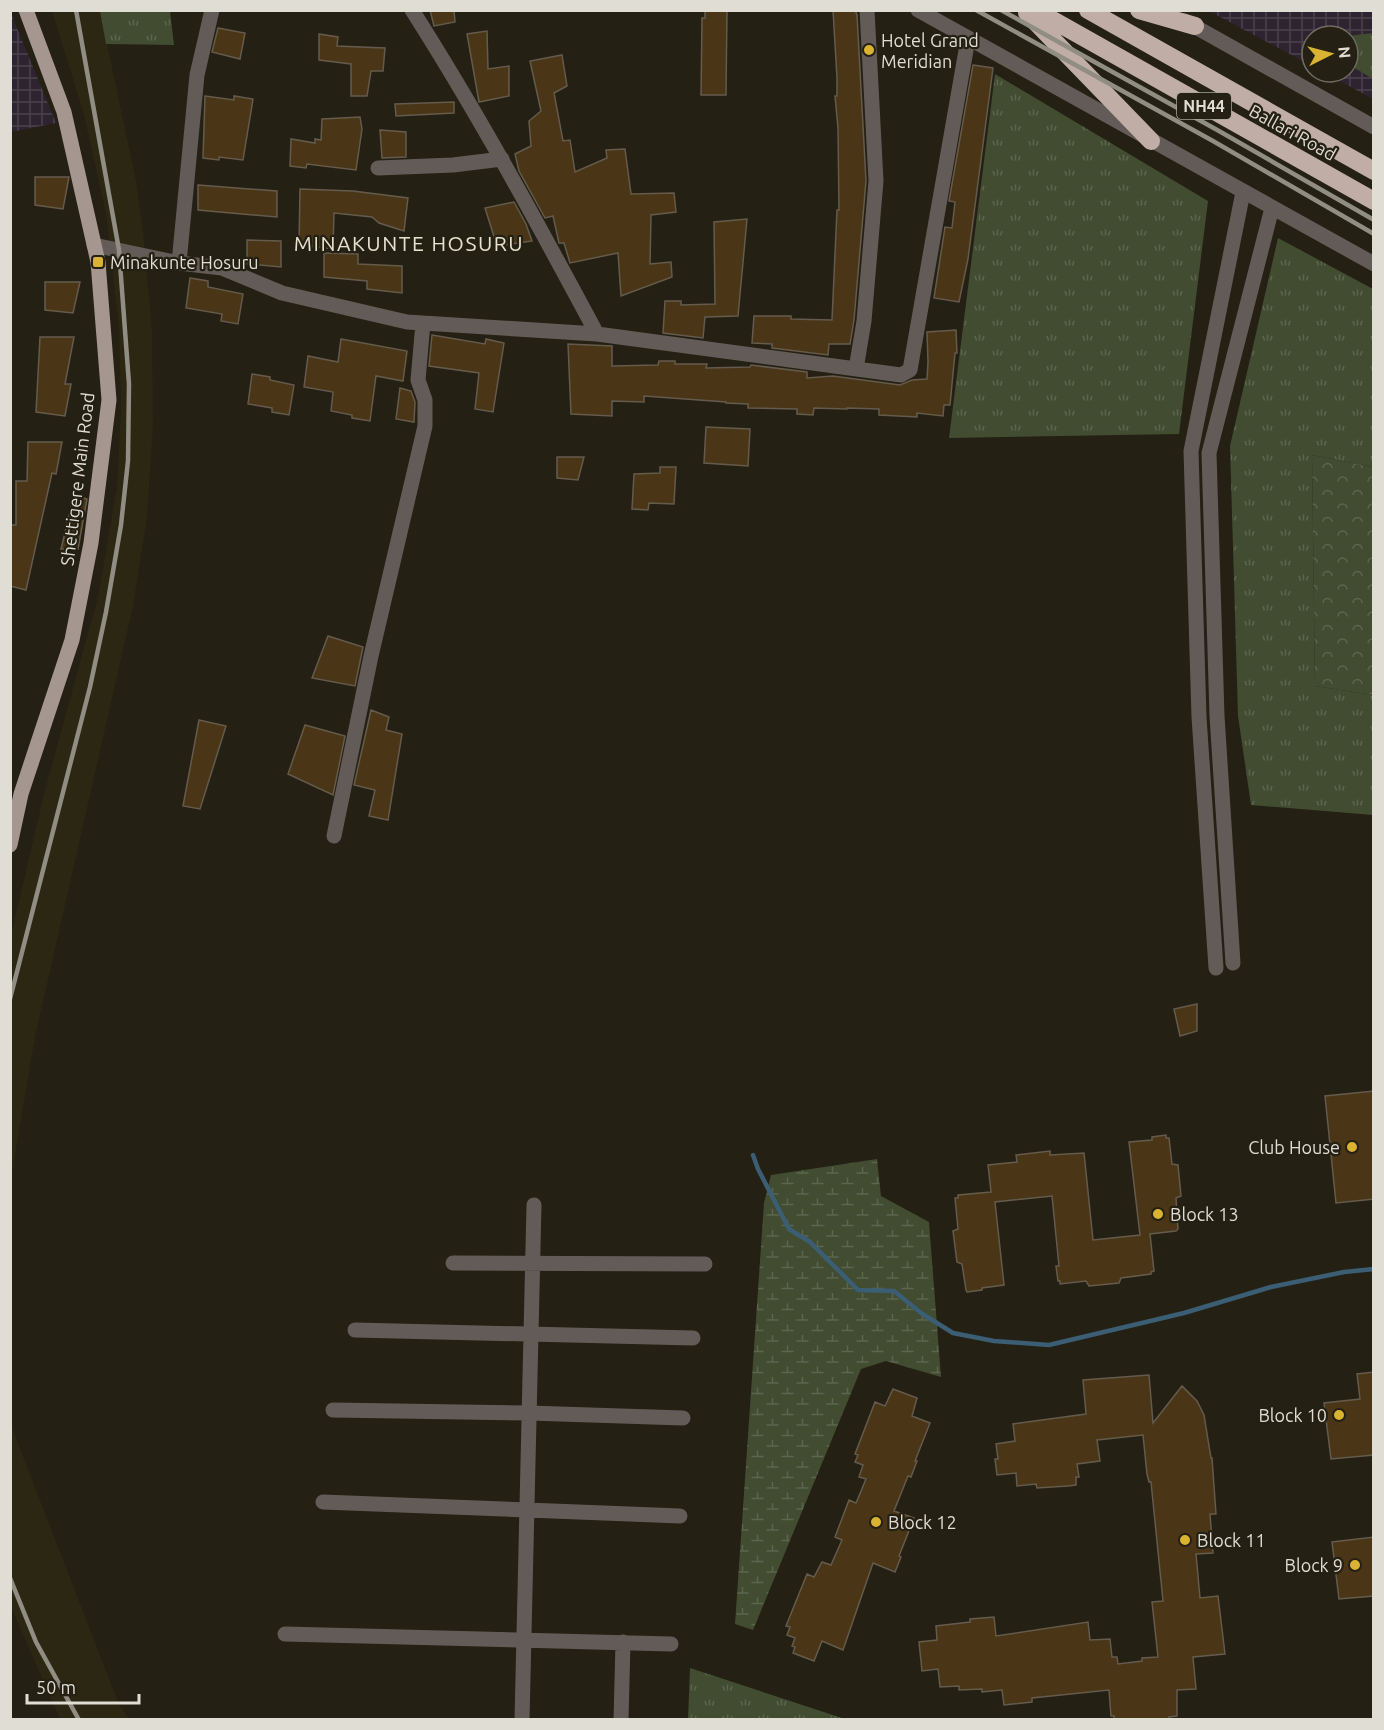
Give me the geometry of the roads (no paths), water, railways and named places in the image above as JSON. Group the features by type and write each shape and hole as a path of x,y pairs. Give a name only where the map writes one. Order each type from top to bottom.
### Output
{"highway":[{"path":"1025,10 1151,141"},
{"name":"Ballari Road","path":"1035,10 1374,201"},
{"name":"Ballari Road","path":"1088,10 1374,171"},
{"path":"1139,10 1196,26"}],"main road":[{"name":"Shettigere Main Road","path":"10,845 21,794 72,640 91,543 109,400 98,262 64,112 26,10"}],"street":[{"path":"179,263 197,75 212,10"},
{"path":"412,10 502,159 597,334"},
{"path":"856,369 864,321 876,181 867,10"},
{"path":"918,10 1374,264"},
{"path":"1167,10 1374,127"},
{"path":"94,245 179,263 222,268 282,293 407,322 597,334 901,375 910,370 969,39"},
{"path":"378,168 453,165 502,159"},
{"path":"1216,968 1199,717 1191,447 1243,192"},
{"path":"1233,963 1217,716 1209,450 1272,208"},
{"path":"334,836 371,656 425,426 425,400 418,380 423,323"},
{"path":"1191,447 1209,450"},
{"path":"522,1719 534,1205"},
{"path":"453,1263 705,1264"},
{"path":"355,1330 693,1338"},
{"path":"333,1410 683,1418"},
{"path":"323,1502 680,1516"},
{"path":"285,1634 671,1644"},
{"path":"621,1719 623,1642"}],"waterway":[{"path":"753,1155 789,1229 810,1242 858,1290 894,1291 921,1313 953,1333 994,1341 1049,1345 1184,1313 1271,1287 1344,1272 1374,1269"}],"railway":[{"path":"10,999 90,687 121,525 128,461 129,384 119,250 76,10"},
{"path":"976,10 1213,141 1374,234"},
{"path":"1001,10 1374,220"},
{"path":"10,1578 36,1642 79,1720"}],"place":[{"name":"Hotel Grand Meridian","path":"869,50"},
{"name":"Minakunte Hosuru","path":"98,262"},
{"name":"Club House","path":"1352,1147"},
{"name":"Block 13","path":"1158,1214"},
{"name":"Block 10","path":"1339,1415"},
{"name":"Block 12","path":"876,1522"},
{"name":"Block 11","path":"1185,1540"},
{"name":"Block 9","path":"1355,1565"}],"district":[{"name":"MINAKUNTE HOSURU","path":"409,243"}]}
